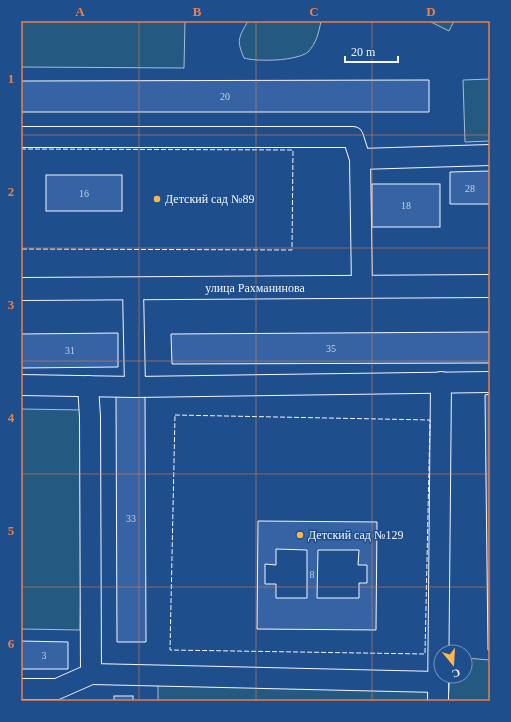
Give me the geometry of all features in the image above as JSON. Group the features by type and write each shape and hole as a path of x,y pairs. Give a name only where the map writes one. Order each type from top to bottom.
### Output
{"main road":[{"name":"улица Рахманинова","path":"21,289 490,286"}],"lane":[{"path":"21,137 353,137 360,160 362,287"},
{"path":"360,160 490,155"},
{"path":"133,288 136,386"},
{"path":"21,689 56,689 91,674 438,692 441,382"},
{"path":"21,385 136,386 490,382"},
{"path":"88,386 90,417 91,674"}],"shaded area":[{"path":"21,21 185,21 184,68 21,67"},
{"path":"248,21 321,21 315,42 308,52 303,55 286,59 258,60 244,58 240,47 239,43 242,31"},
{"path":"429,21 454,21 449,31"},
{"path":"490,79 490,141 465,142 463,80"},
{"path":"21,409 84,410 80,630 21,629"},
{"path":"473,659 490,660 490,701 448,701 449,684 473,684"},
{"path":"158,682 431,690 430,701 158,701"}],"building":[{"path":"429,80 429,112 21,112 21,81"},
{"path":"490,171 490,204 450,204 450,172"},
{"path":"46,175 122,175 122,211 46,211"},
{"path":"372,184 440,184 440,227 372,227"},
{"path":"490,332 490,363 172,364 171,334"},
{"path":"118,333 118,367 21,368 21,334"},
{"path":"116,394 145,394 146,642 117,642"},
{"path":"490,394 490,650 488,650 485,395"},
{"path":"258,521 377,522 376,630 257,629","holes":["276,549 307,550 307,598 276,598 276,584 265,584 265,564 276,565","318,550 359,550 358,565 367,565 367,583 359,583 359,598 317,598"]},
{"path":"21,641 68,642 68,669 21,669"},
{"path":"114,696 133,696 133,701 114,701"}],"fence":[{"path":"21,149 293,150 292,250 21,249"},
{"path":"175,415 430,420 425,654 170,650 175,415"}],"place":[{"name":"Детский сад №89","path":"157,199"},
{"name":"Детский сад №129","path":"300,535"}]}
